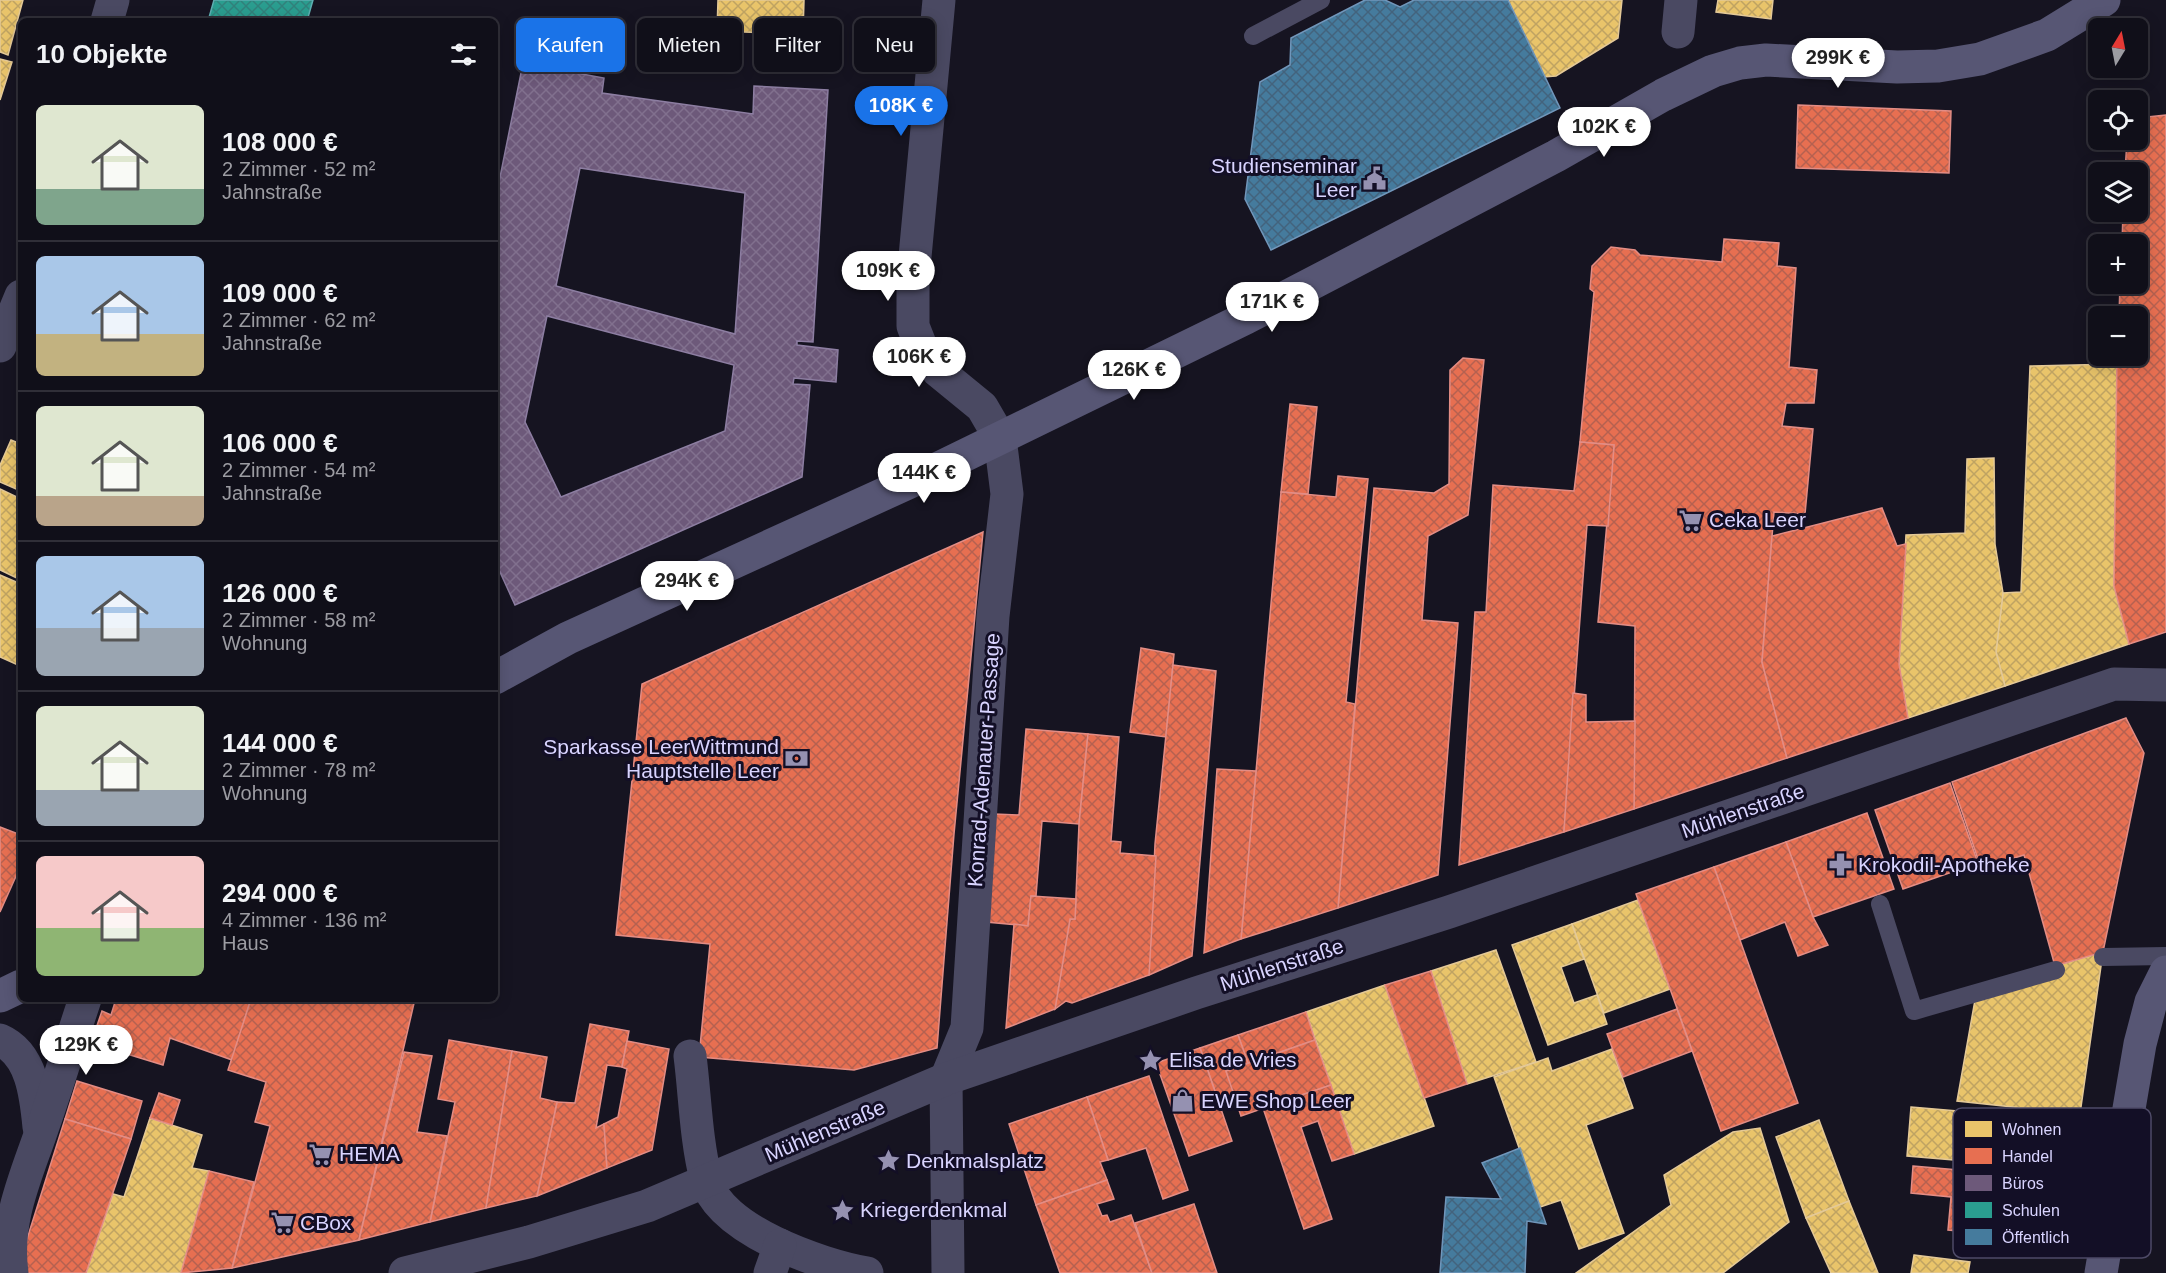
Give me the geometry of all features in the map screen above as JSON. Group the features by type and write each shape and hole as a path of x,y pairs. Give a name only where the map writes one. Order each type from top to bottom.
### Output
{"main road":[{"path":"498,676 568,638 910,482 1255,313 1556,156 1686,83 1713,71 1740,63 1766,60 1897,67 1938,66 1980,59 2047,35 2104,0"},
{"path":"2129,1108 2140,1044 2151,1002 2166,972"},
{"path":"0,996 18,987"},
{"path":"2101,1273 2104,1258"}],"street":[{"path":"108,18 113,0"},
{"path":"939,0 914,278 913,327 922,349 938,371 982,407 1000,438"},
{"path":"0,346 18,303"},
{"name":"Konrad-Adenauer-Passage","path":"945,1079 967,1028 993,616 1007,494 1000,438"},
{"name":"Mühlenstraße","path":"405,1273 529,1242 637,1210 945,1079 1196,993 1449,912 2114,684 2166,685"},
{"path":"12,1273 12,1224 21,1183 40,1136 84,1002"},
{"path":"0,1040 9,1044 31,1078 40,1136"},
{"path":"690,1056 706,1181 720,1203 775,1259 846,1271"},
{"path":"945,1079 948,1273"}],"lane":[{"path":"1253,36 1321,0"},
{"path":"1880,904 1914,1011 2056,970"},
{"path":"2103,957 2166,956"}],"building: Wohnen":[{"path":"0,0 23,0 8,55 0,52"},
{"path":"718,0 804,0 803,18 754,18 754,32 742,32 742,18 717,18"},
{"path":"1508,0 1622,0 1618,38 1556,76 1543,77"},
{"path":"1718,0 1773,0 1771,19 1716,12"},
{"path":"0,59 12,62 0,100"},
{"path":"2030,366 2117,366 2114,586 2129,644 2005,686 1996,652 2003,593 2021,592"},
{"path":"11,440 18,443 18,490 0,482 0,465"},
{"path":"1994,458 1995,544 2003,593 1996,652 2005,686 1908,718 1899,664 1906,535 1965,533 1967,459"},
{"path":"0,489 18,498 18,579 0,570"},
{"path":"0,575 18,583 18,665 0,657"},
{"path":"1638,900 1670,989 1604,1013 1572,924"},
{"path":"1572,924 1584,959 1561,967 1574,1003 1597,995 1607,1024 1548,1045 1512,945"},
{"path":"1496,950 1536,1062 1467,1084 1431,971"},
{"path":"2103,952 2081,1108 2023,1108 1957,1101 1975,1000 2055,966"},
{"path":"1385,985 1434,1126 1354,1154 1306,1012"},
{"path":"1612,1049 1633,1108 1586,1125 1624,1233 1579,1249 1561,1200 1540,1207 1494,1077 1548,1058 1552,1071"},
{"path":"1911,1107 1953,1111 1953,1160 1907,1156"},
{"path":"150,1118 202,1135 192,1168 209,1171 181,1273 86,1273 113,1194 124,1197"},
{"path":"1819,1120 1849,1201 1806,1218 1776,1137"},
{"path":"1760,1128 1789,1222 1723,1273 1576,1273 1671,1205 1664,1175 1733,1132"},
{"path":"1849,1201 1878,1273 1831,1273 1806,1218"},
{"path":"1914,1255 1970,1262 1968,1273 1911,1273"}],"building: Handel":[{"path":"1798,105 1951,111 1949,173 1796,168"},
{"path":"2166,115 2166,632 2129,644 2114,586 2117,366 2148,366 2148,306 2119,306 2120,294 2148,294 2148,234 2122,234 2123,222 2148,222 2148,162 2126,162 2126,150 2148,150 2148,117"},
{"name":"Ceka Leer","path":"1724,239 1779,243 1777,266 1796,268 1789,367 1817,370 1814,403 1786,403 1782,426 1813,429 1805,514 1774,512 1762,662 1787,758 1634,809 1635,626 1598,622 1614,445 1580,442 1594,292 1590,289 1592,266 1611,247 1635,250 1640,255 1722,262"},
{"path":"1463,358 1484,360 1468,515 1428,536 1422,620 1458,623 1438,875 1338,908 1374,488 1434,493 1449,484 1450,370"},
{"path":"1290,404 1317,407 1308,494 1281,492"},
{"path":"1580,442 1614,445 1608,526 1587,525 1564,832 1459,865 1475,612 1486,612 1493,485 1574,491"},
{"path":"1338,476 1368,479 1346,702 1355,704 1338,908 1241,939 1281,492 1336,497"},
{"path":"1882,508 1897,546 1906,544 1899,664 1908,718 1787,758 1762,662 1772,536"},
{"name":"Sparkasse LeerWittmund Hauptstelle Leer","path":"983,532 954,834 937,1048 854,1070 699,1057 710,944 616,935 642,684"},
{"path":"1141,648 1174,654 1166,737 1130,732"},
{"path":"1173,665 1216,671 1192,956 1149,975 1155,844"},
{"path":"1573,693 1586,695 1586,722 1635,721 1634,809 1564,832"},
{"path":"2126,718 2144,753 2103,952 2055,966 2024,855 1981,868 1952,782"},
{"path":"1026,729 1088,734 1079,824 1042,821 1036,896 1031,896 1028,926 986,922 995,814 1019,815"},
{"path":"1088,734 1119,737 1111,841 1121,842 1120,853 1156,856 1149,975 1072,1003 1066,1001 1055,1009 1070,919 1075,919 1079,824"},
{"path":"1217,769 1256,771 1241,939 1204,953"},
{"path":"1950,783 1978,863 1903,889 1875,810"},
{"name":"Krokodil-Apotheke","path":"1867,813 1894,889 1813,917 1786,842"},
{"path":"0,827 18,834 18,872 0,912"},
{"path":"1786,842 1813,917 1828,945 1798,956 1785,922 1740,940 1714,867"},
{"path":"1714,867 1798,1103 1721,1131 1636,894"},
{"path":"1031,896 1076,899 1075,919 1070,919 1055,1009 1006,1028 1014,924 1028,926"},
{"path":"1431,971 1467,1084 1424,1098 1385,985"},
{"path":"115,1002 250,1002 232,1060 170,1038 163,1065 91,1043 102,1011 111,1015"},
{"name":"HEMA","path":"250,1002 414,1002 359,1240 232,1268 270,1126 255,1122 266,1082 228,1070"},
{"path":"1677,1009 1692,1051 1623,1077 1607,1034"},
{"path":"1306,1012 1315,1040 1248,1063 1238,1035"},
{"path":"590,1024 629,1031 622,1067 607,1065 596,1128 604,1124 607,1168 537,1196 557,1102 575,1103"},
{"path":"1238,1035 1248,1063 1226,1071 1237,1102 1221,1108 1200,1048"},
{"path":"449,1040 512,1051 486,1208 430,1222 455,1102 438,1099"},
{"path":"1315,1040 1331,1085 1241,1116 1226,1071"},
{"path":"627,1041 669,1049 652,1150 607,1168 604,1124 618,1117 627,1069 622,1067"},
{"path":"1200,1048 1232,1141 1189,1156 1156,1063"},
{"path":"512,1051 547,1057 540,1098 557,1102 537,1196 486,1208"},
{"path":"404,1052 432,1056 417,1132 447,1136 430,1222 359,1240"},
{"path":"1149,1076 1188,1190 1163,1199 1146,1148 1108,1160 1087,1097"},
{"path":"77,1081 142,1101 131,1139 65,1119"},
{"path":"1331,1085 1354,1154 1332,1161 1318,1121 1301,1127 1332,1219 1304,1229 1263,1108"},
{"path":"159,1093 180,1100 172,1125 150,1118"},
{"path":"1087,1097 1108,1160 1100,1162 1107,1180 1036,1205 1009,1124"},
{"path":"65,1119 131,1139 86,1273 22,1273 20,1261"},
{"path":"1913,1166 1953,1169 1953,1230 1948,1230 1951,1197 1911,1193"},
{"path":"209,1171 254,1182 232,1268 181,1273"},
{"path":"1107,1180 1114,1199 1097,1204 1102,1216 1107,1215 1110,1222 1131,1215 1152,1273 1060,1273 1036,1205"},
{"path":"1194,1204 1217,1273 1152,1273 1135,1223"}],"building: Büros":[{"path":"521,72 572,72 604,78 602,93 753,114 754,86 828,90 813,342 797,341 797,345 838,350 836,382 794,378 793,384 810,385 802,477 515,605 498,568 498,187","holes":["580,168 745,193 735,334 556,286","547,316 734,365 725,431 561,497 525,422"]}],"building: Schulen":[{"path":"214,0 313,0 308,18 209,18"}],"building: Öffentlich":[{"path":"1365,0 1385,0 1400,7 1414,0 1508,0 1560,108 1271,250 1245,199 1260,82 1290,65 1291,38"},
{"path":"1520,1148 1546,1224 1527,1221 1525,1273 1440,1273 1446,1197 1501,1199 1482,1163"}],"place":[{"name":"Studienseminar Leer","path":"1375,178"},
{"name":"Ceka Leer","path":"1691,520"},
{"name":"Sparkasse LeerWittmund Hauptstelle Leer","path":"797,759"},
{"name":"Krokodil-Apotheke","path":"1840,865"},
{"name":"Elisa de Vries","path":"1151,1060"},
{"name":"EWE Shop Leer","path":"1183,1101"},
{"name":"HEMA","path":"321,1154"},
{"name":"Denkmalsplatz","path":"888,1161"},
{"name":"Kriegerdenkmal","path":"842,1210"},
{"name":"CBox","path":"282,1223"}]}
